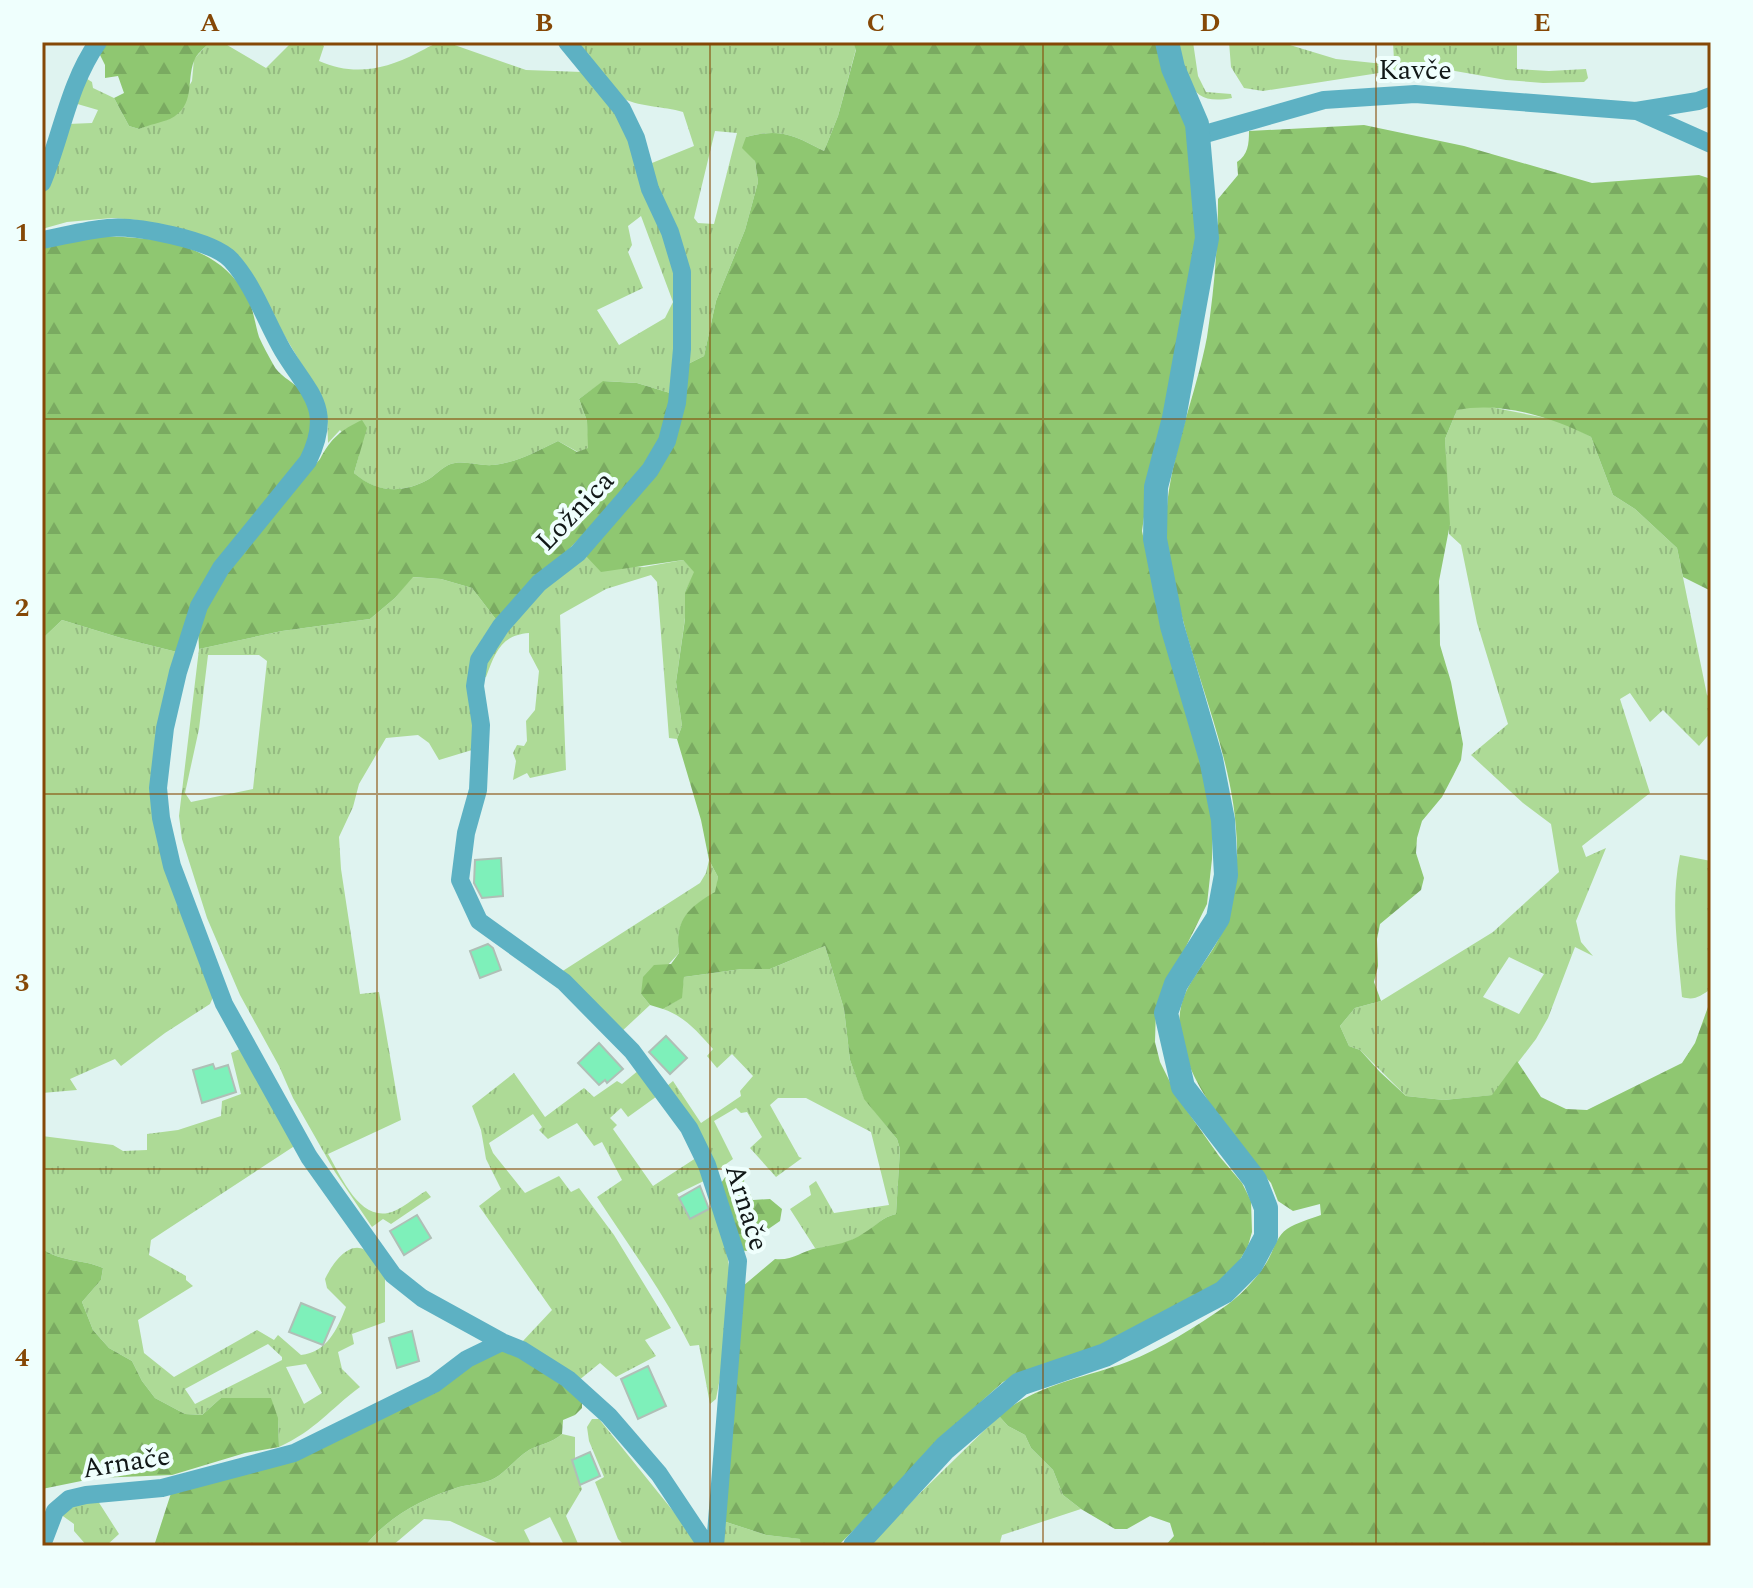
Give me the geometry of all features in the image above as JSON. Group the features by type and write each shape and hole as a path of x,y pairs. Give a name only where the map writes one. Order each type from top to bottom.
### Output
{"street":[{"path":"42,183 69,98 84,62 98,42"},
{"name":"Ložnica","path":"564,982 479,921 460,880 466,833 478,790 481,725 475,686 479,660 501,626 539,583 578,553 615,511 650,470 667,441 677,403 684,295 682,272 670,232 650,189 636,138 622,109 567,42"},
{"path":"855,1546 945,1448 1020,1384 1105,1355 1224,1292 1251,1265 1266,1237 1266,1208 1255,1180 1183,1087 1166,1013 1176,984 1218,918 1226,875 1223,820 1211,759 1172,626 1155,539 1156,487 1174,418 1207,238 1197,124 1173,68 1167,42"},
{"name":"Kavče","path":"1198,136 1324,100 1415,94 1636,111 1711,96"},
{"name":"Kavče","path":"1636,111 1711,144"},
{"path":"42,240 111,227 184,237 214,248 230,259 247,283 284,353 307,383 321,422 317,442 308,461 221,568 199,606 178,672 165,728 158,788 161,818 172,866 224,1004 309,1157 393,1275 422,1298 522,1350 568,1379 609,1416 659,1474 707,1546"},
{"name":"Arnače","path":"564,982 632,1051 689,1128 707,1165 738,1261 715,1546"},
{"name":"Arnače","path":"42,1545 55,1511 69,1499 162,1488 294,1453 434,1384 467,1359 502,1342"}],"green space":[{"path":"105,42 210,42 194,61 184,107 170,119 139,129 129,126 114,98 124,93 118,76 105,78 105,65 97,49"},
{"path":"210,42 222,42 266,68 292,42 320,42 324,46 319,61 356,70 393,64 434,44 446,42 526,70 582,72 608,100 628,136 669,246 678,292 670,393 637,383 604,381 579,399 587,421 589,448 578,452 558,441 502,464 451,464 419,484 399,489 380,488 362,480 354,473 359,455 340,430 328,443 327,412 320,395 243,266 187,234 137,220 112,218 67,222 42,229 42,190 68,124 92,123 98,110 74,103 84,77 92,82 93,88 114,98 129,126 139,129 169,119 192,81 194,59","holes":["641,216 673,302 665,318 619,345 597,310 643,288 628,252 632,245 628,226"]},
{"path":"574,42 853,42 856,49 838,116 824,151 778,133 746,137 755,161 758,182 745,230 716,301 704,356 686,365 688,320 647,165 694,146 683,112 634,103 621,97","holes":["715,131 737,133 714,224 698,223 694,218"]},
{"path":"853,42 1158,42 1190,131 1198,239 1184,323 1150,475 1142,531 1162,627 1213,813 1212,859 1207,904 1156,1007 1155,1042 1160,1062 1178,1098 1242,1183 1251,1201 1252,1232 1233,1272 1211,1287 1096,1347 1003,1382 838,1546 801,1546 800,1539 766,1535 723,1521 743,1286 775,1259 787,1259 847,1241 896,1214 900,1149 897,1139 864,1099 850,1060 844,1009 825,946 770,969 742,969 684,977 682,998 663,1009 650,1005 641,994 643,977 654,965 671,964 679,953 681,923 691,909 715,892 718,877 709,860 701,820 677,739 682,726 676,682 685,619 685,592 694,572 683,560 601,572 585,555 652,476 686,365 704,356 716,301 745,230 758,182 755,161 742,148 746,137 778,133 824,151 838,116 856,50"},
{"path":"1176,42 1193,42 1198,76 1206,92 1231,94 1232,98 1217,100 1198,93 1188,77"},
{"path":"1229,42 1280,42 1336,59 1374,63 1394,60 1393,42 1517,42 1517,69 1586,69 1588,78 1584,82 1543,83 1438,68 1411,68 1263,91 1244,88 1231,67"},
{"path":"1364,125 1464,146 1592,183 1699,175 1711,179 1711,591 1683,577 1677,548 1635,509 1613,495 1591,437 1560,423 1508,409 1457,410 1445,439 1450,524 1439,581 1440,645 1463,744 1461,760 1442,797 1422,821 1416,853 1424,878 1421,890 1380,924 1374,982 1381,1001 1355,1008 1340,1026 1349,1046 1360,1050 1406,1096 1444,1100 1492,1095 1517,1061 1541,1097 1566,1109 1587,1110 1682,1063 1695,1043 1711,1006 1711,1546 1165,1546 1174,1536 1170,1523 1150,1516 1127,1529 1115,1529 1063,1495 1053,1470 1031,1448 1025,1435 1008,1426 999,1416 1044,1389 1127,1362 1191,1329 1227,1305 1248,1286 1265,1265 1283,1232 1321,1215 1320,1204 1293,1211 1278,1201 1271,1183 1205,1095 1182,1044 1180,1018 1185,994 1227,920 1235,885 1237,849 1230,783 1184,623 1166,526 1176,455 1207,337 1215,268 1218,199 1238,175 1237,162 1247,149 1249,131"},
{"path":"88,236 156,240 198,252 216,262 233,277 247,296 259,337 269,357 278,372 305,396 310,412 306,453 177,652 62,620 42,639 42,248"},
{"path":"603,381 637,383 670,393 668,420 652,457 615,502 498,622 472,588 441,579 413,577 395,598 370,619 282,631 199,649 198,627 208,602 235,560 320,459 328,445 348,427 362,420 367,428 354,473 381,488 399,489 419,484 451,464 502,464 558,441 577,452 588,448 587,421 579,399"},
{"path":"1480,405 1561,421 1591,437 1613,495 1635,509 1677,548 1707,695 1711,698 1711,732 1699,746 1663,710 1650,722 1630,693 1620,699 1650,793 1582,846 1586,857 1606,848 1576,921 1581,942 1593,956 1575,947 1548,1018 1536,1039 1493,1095 1444,1100 1406,1096 1360,1050 1349,1046 1340,1026 1355,1008 1381,1001 1493,932 1559,872 1551,824 1471,755 1508,724 1477,623 1461,545 1449,534 1445,439 1457,410","holes":["1509,957 1544,974 1519,1014 1483,997"]},
{"path":"585,555 644,567 683,560 695,572 685,592 685,618 676,682 682,726 677,739 669,738 657,582 651,575 606,589 560,615 566,770 530,778 527,773 513,780 516,761 513,753 517,745 524,746 527,741 526,721 535,710 539,671 529,652 529,633 505,641 486,677 482,678 488,653 534,593"},
{"path":"412,577 441,579 472,588 498,622 482,639 472,750 439,760 429,743 418,735 386,738 359,784 353,807 339,837 360,994 379,992 401,1120 328,1154 351,1193 377,1213 393,1212 426,1191 431,1197 391,1224 383,1219 372,1227 335,1172 240,995 207,918 182,839 179,816 199,649 282,631 370,619 395,598","holes":["208,655 259,655 267,661 253,789 191,802 185,793 199,729"]},
{"path":"62,620 177,652 153,764 214,995 210,1004 121,1066 115,1059 70,1079 77,1090 42,1093 42,639"},
{"path":"1680,855 1711,861 1711,989 1690,998 1682,997 1677,944 1675,909"},
{"path":"709,860 718,877 716,892 686,916 679,932 679,953 641,994 650,1005 620,1033 558,974 700,883"},
{"path":"825,946 844,1009 850,1060 864,1098 897,1139 900,1149 896,1214 852,1240 815,1248 790,1209 811,1195 809,1186 816,1181 834,1213 889,1205 871,1132 806,1098 778,1098 770,1105 802,1158 776,1177 750,1148 762,1137 747,1112 741,1113 736,1108 714,1121 733,1159 715,1172 667,1086 673,1081 701,1123 741,1096 740,1091 753,1076 732,1054 717,1068 707,1056 713,1049 684,1020 663,1009 681,998 684,977 742,969 770,969"},
{"path":"244,1047 296,1145 151,1240 149,1255 186,1276 193,1286 138,1320 144,1353 174,1377 257,1330 274,1340 278,1335 301,1355 310,1353 330,1338 346,1307 327,1288 325,1279 336,1261 346,1251 359,1248 371,1254 385,1270 385,1322 352,1334 354,1344 338,1352 342,1369 360,1387 313,1427 279,1447 278,1419 221,1398 202,1415 185,1414 155,1398 132,1361 109,1348 93,1330 82,1302 101,1280 103,1268 56,1256 42,1248 42,1136 113,1145 123,1151 147,1150 147,1134 178,1130 221,1116 222,1101 241,1094 231,1053","holes":["268,1344 282,1360 195,1404 185,1389","306,1364 322,1393 304,1404 286,1367"]},
{"path":"639,1070 660,1094 628,1117 621,1108 610,1118 617,1125 613,1129 653,1186 699,1156 708,1179 677,1194 692,1217 717,1204 722,1226 730,1281 729,1305 716,1399 710,1404 699,1345 690,1346 658,1288 597,1197 622,1180 602,1142 594,1146 577,1123 548,1139 539,1130 542,1127 533,1114 489,1143 493,1153 525,1193 559,1176 571,1192 579,1188 614,1235 671,1328 645,1340 656,1356 616,1377 600,1363 578,1381 522,1342 552,1310 479,1206 501,1189 486,1159 481,1130 472,1106 514,1073 545,1117 584,1088 594,1097 617,1081 622,1084"},
{"path":"737,1170 745,1173 744,1182 753,1200 770,1199 782,1209 780,1221 747,1251 739,1250 721,1183"},
{"path":"42,1248 56,1256 103,1268 101,1280 82,1302 93,1330 109,1348 132,1361 155,1398 185,1414 202,1415 221,1398 271,1398 278,1418 279,1447 245,1453 172,1475 96,1478 42,1489"},
{"path":"500,1346 526,1356 582,1400 582,1408 563,1420 562,1434 529,1450 495,1478 459,1487 419,1503 396,1517 365,1546 154,1546 173,1487 254,1470"},
{"path":"999,1416 1008,1426 1025,1435 1031,1448 1053,1470 1063,1495 1081,1509 1002,1535 999,1546 866,1546"},
{"path":"592,1419 599,1419 698,1546 625,1546 618,1539 595,1482 604,1477 589,1441 587,1427"},
{"path":"562,1434 575,1437 575,1470 582,1489 566,1516 579,1546 557,1546 563,1543 550,1517 524,1530 532,1546 504,1546 450,1521 424,1519 392,1546 365,1546 385,1526 419,1503 459,1487 491,1480 529,1450"},
{"path":"96,1498 119,1534 106,1546 87,1546 74,1531 74,1524 60,1514 76,1503"},
{"path":"723,1521 766,1535 801,1539 801,1546 723,1546"}],"building":[{"path":"501,858 503,896 482,898 474,883 475,860"},
{"path":"488,944 493,948 501,970 480,978 470,951"},
{"path":"666,1036 687,1058 670,1074 649,1052"},
{"path":"599,1043 623,1069 607,1083 605,1080 599,1085 578,1063"},
{"path":"213,1064 215,1069 228,1065 236,1092 202,1103 193,1070"},
{"path":"700,1186 709,1209 690,1219 679,1198"},
{"path":"417,1215 431,1238 404,1255 390,1231"},
{"path":"301,1303 335,1317 323,1345 289,1332"},
{"path":"412,1331 419,1361 397,1368 389,1338"},
{"path":"648,1366 666,1406 638,1419 621,1379"},
{"path":"590,1452 600,1476 580,1485 572,1460"}]}
